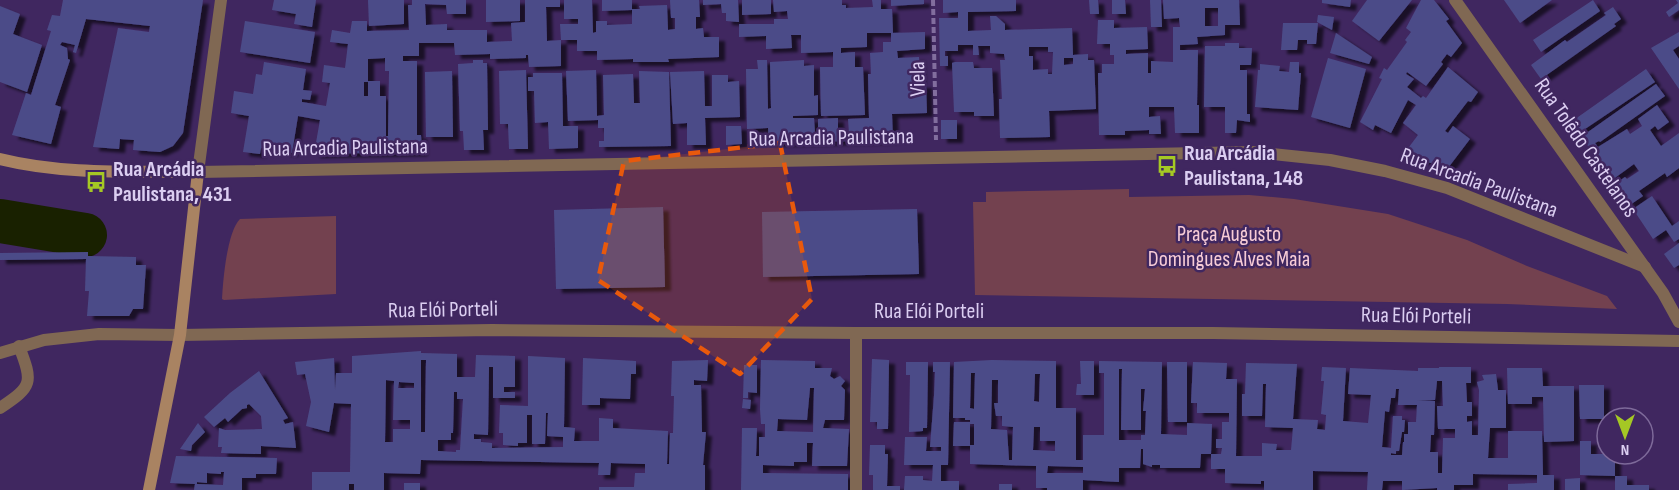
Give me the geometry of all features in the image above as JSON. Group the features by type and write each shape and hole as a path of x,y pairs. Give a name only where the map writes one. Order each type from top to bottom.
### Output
{"street":[{"path":"149,490 180,335 198,172 221,0"},
{"name":"Rua Tolêdo Castelanos","path":"1455,0 1645,267 1679,322"},
{"name":"Rua Arcadia Paulistana","path":"0,159 19,164 80,170 198,172 1246,152 1330,160 1385,171 1447,188 1645,267"},
{"name":"Rua Elói Porteli","path":"0,353 44,340 99,333 180,335 492,330 1202,333 1679,341"},
{"path":"856,333 856,490"},
{"path":"0,408 23,392 28,382 28,370 19,346"}],"path":[{"name":"Viela","path":"933,0 936,157"}],"highlighted area":[{"path":"780,143 812,299 740,374 598,280 624,161"}],"green space":[{"name":"Praça Augusto Domingues Alves Maia","path":"1129,189 1129,197 1249,195 1294,199 1388,214 1467,240 1527,266 1607,296 1617,309 1507,304 975,295 973,202 986,202 986,192"},
{"path":"336,216 336,294 222,299 229,245 240,219"}],"building":[{"path":"63,0 203,0 183,133 173,146 160,152 133,150 134,140 120,139 119,149 93,147 118,28 149,32 150,26 86,19 76,53 73,52 75,45 62,42 60,45 67,48 70,60 55,105 61,107 51,144 12,135 26,93 31,95 51,31 47,30 52,15 60,16"},
{"path":"274,0 316,0 312,27 294,24 296,14 272,10"},
{"path":"368,0 404,0 404,24 369,26"},
{"path":"412,0 466,0 466,14 447,14 446,5 425,4 426,25 447,24 447,30 487,30 487,42 512,41 511,23 525,22 525,0 560,0 560,7 546,7 547,41 561,40 561,66 529,67 528,55 526,58 490,59 490,54 455,55 454,43 419,43 419,56 403,56 403,61 417,61 417,135 421,135 422,152 314,154 320,120 298,116 292,153 261,148 260,154 243,152 249,116 231,113 234,91 253,94 256,74 262,75 264,62 306,69 303,90 312,91 310,100 302,99 302,102 326,106 330,83 322,82 324,65 345,68 348,44 330,42 332,30 350,33 352,21 367,21 367,31 409,30 408,5 412,5","holes":["385,58 385,71 389,71 388,136 386,136 386,96 380,96 380,81 368,81 368,59","364,82 368,82 368,96 364,96"]},
{"path":"486,0 520,0 520,21 486,22"},
{"path":"564,0 592,0 593,33 596,32 596,21 607,21 607,25 632,24 632,10 602,11 602,0 632,0 632,9 640,9 639,6 667,5 668,30 675,29 675,18 671,18 670,0 699,0 700,17 696,17 696,29 703,28 704,37 719,37 719,57 668,59 669,62 633,62 633,59 597,60 597,51 577,51 577,40 561,40 560,24 578,24 578,19 564,19"},
{"path":"703,0 738,0 739,22 726,21 726,13 722,13 721,4 703,5"},
{"path":"742,0 771,0 771,14 742,15"},
{"path":"773,0 842,0 842,5 846,5 846,8 873,7 872,0 881,0 881,9 892,9 893,33 867,33 867,47 841,48 841,53 855,52 855,67 863,67 865,115 821,116 820,67 833,67 833,52 801,53 801,35 791,35 792,48 766,49 766,36 739,37 739,24 774,24 774,19 788,19 787,11 774,12"},
{"path":"891,0 924,0 924,4 891,6"},
{"path":"943,0 1016,0 1016,11 968,12 968,31 991,30 990,16 996,16 1005,24 1005,30 1072,28 1073,55 1088,54 1088,60 1094,60 1096,109 1049,111 1050,137 1000,138 999,99 1002,99 1000,60 1005,60 1004,54 990,53 990,46 978,46 979,55 973,55 973,45 958,45 958,51 945,51 945,56 948,56 948,66 940,66 939,18 958,18 958,12 943,13","holes":["1029,47 1048,47 1048,52 1053,52 1052,74 1048,74 1048,69 1033,70 1033,56 1029,56","1064,58 1073,58 1073,64 1064,65"]},
{"path":"1089,0 1098,0 1099,14 1090,14"},
{"path":"1112,0 1125,0 1126,14 1112,14"},
{"path":"1150,0 1161,0 1162,27 1151,27"},
{"path":"1163,0 1239,0 1240,25 1225,25 1225,35 1197,37 1198,44 1180,45 1180,50 1198,50 1199,133 1175,133 1174,107 1149,107 1149,117 1160,116 1161,134 1149,134 1149,130 1125,131 1125,135 1099,135 1098,73 1102,73 1102,64 1114,64 1114,55 1110,55 1110,44 1097,44 1098,20 1114,20 1114,28 1147,27 1148,49 1126,50 1126,54 1148,53 1148,73 1151,73 1151,61 1173,62 1173,27 1180,27 1179,18 1164,19","holes":["1205,8 1218,8 1218,26 1205,26"]},
{"path":"1322,0 1351,0 1350,7 1322,3"},
{"path":"1367,0 1412,0 1379,41 1352,21"},
{"path":"1421,0 1434,0 1449,19 1446,21 1462,43 1451,57 1447,54 1441,62 1443,64 1426,86 1407,72 1406,74 1414,79 1407,87 1421,98 1423,96 1426,98 1448,67 1478,92 1471,102 1468,101 1445,131 1448,133 1453,126 1470,139 1448,168 1417,159 1406,151 1418,135 1403,123 1416,105 1408,100 1391,133 1375,125 1373,130 1360,122 1382,79 1379,78 1384,68 1387,70 1407,42 1405,40 1411,32 1406,28"},
{"path":"1504,0 1552,0 1520,23"},
{"path":"1593,0 1600,11 1541,52 1533,40"},
{"path":"1676,0 1679,0 1679,10 1669,17 1666,12 1678,3"},
{"path":"0,6 20,14 13,34 42,45 27,92 0,82"},
{"path":"1613,7 1621,19 1614,24 1616,26 1541,79 1531,65 1565,40 1567,42 1606,15 1604,13"},
{"path":"1318,15 1334,17 1332,30 1317,22"},
{"path":"245,21 315,32 310,63 240,52"},
{"path":"1283,23 1318,23 1316,44 1307,44 1307,40 1298,40 1297,50 1281,50"},
{"path":"925,32 925,49 897,51 898,58 919,57 920,81 914,81 914,84 926,84 927,113 892,114 893,140 769,143 768,128 747,129 746,69 758,69 757,60 767,60 768,109 771,108 770,62 804,60 804,66 814,65 814,96 818,95 818,115 793,116 793,118 814,118 815,133 818,133 818,119 838,118 838,133 849,134 848,119 869,118 870,53 883,52 883,42 891,42 891,33"},
{"path":"1679,32 1679,46 1673,50 1679,59 1679,89 1651,48"},
{"path":"1336,33 1372,57 1369,64 1330,53"},
{"path":"1225,43 1239,43 1239,48 1252,48 1251,65 1240,65 1240,70 1247,70 1247,114 1250,114 1250,122 1237,120 1236,133 1225,133 1225,107 1204,107 1205,46 1225,46"},
{"path":"1328,58 1366,69 1350,128 1311,117"},
{"path":"473,60 483,60 483,63 487,63 488,130 483,130 484,150 464,150 463,131 460,131 458,64 473,63"},
{"path":"973,62 974,68 992,68 994,116 974,116 974,112 954,112 952,63"},
{"path":"1290,62 1299,62 1299,73 1301,73 1298,110 1255,107 1260,64 1280,66 1279,71 1289,72"},
{"path":"1646,69 1655,82 1585,129 1588,132 1656,84 1665,96 1600,142 1595,143 1598,147 1627,129 1630,134 1642,126 1638,119 1657,105 1669,122 1658,130 1655,126 1650,130 1661,146 1679,133 1679,168 1667,177 1665,173 1639,191 1643,196 1630,205 1615,184 1639,171 1634,164 1612,180 1571,122"},
{"path":"526,70 528,149 509,149 508,124 500,124 499,71"},
{"path":"596,70 597,116 604,115 603,75 633,74 634,103 640,103 639,71 669,72 671,146 599,147 599,141 604,141 604,128 598,128 598,120 568,121 566,71"},
{"path":"452,71 453,137 426,137 425,72"},
{"path":"704,71 705,106 712,106 712,75 728,75 728,82 739,81 740,117 705,118 706,145 687,145 687,123 673,124 670,72"},
{"path":"533,73 562,73 563,126 578,126 578,148 549,149 548,122 535,123 534,91 528,91 528,77 533,77"},
{"path":"941,120 957,120 957,139 941,139"},
{"path":"726,126 741,126 742,144 726,145"},
{"path":"1652,196 1672,226 1679,221 1679,239 1674,242 1666,230 1653,239 1633,209"},
{"path":"663,207 665,287 556,289 554,210"},
{"path":"917,209 919,274 763,277 762,212"},
{"path":"1679,243 1679,265 1674,268 1664,254"},
{"path":"88,252 88,256 136,257 136,265 146,265 143,309 133,309 129,316 87,316 89,291 85,291 86,259 0,260 0,253"},
{"path":"421,351 421,353 457,354 457,377 475,377 476,355 515,356 515,387 504,387 504,392 515,392 515,398 493,398 493,367 489,367 488,435 474,434 474,439 492,443 492,448 563,447 563,437 547,436 548,413 546,413 545,444 532,444 532,415 527,415 527,443 518,443 518,446 503,445 503,433 499,433 500,405 528,406 528,356 565,358 564,427 575,428 574,441 599,441 599,418 613,419 613,428 668,431 667,464 669,464 670,433 673,433 672,361 708,360 707,381 694,380 694,385 701,385 702,432 706,432 703,465 705,465 705,490 599,490 599,487 634,487 635,473 645,473 645,464 611,463 610,475 598,475 599,463 421,460 420,474 384,473 384,490 354,490 354,484 349,484 349,490 312,490 312,472 350,472 351,404 334,403 329,432 306,426 311,402 305,374 297,375 295,362 334,358 335,390 336,373 352,373 352,356","holes":["421,360 426,360 425,432 421,432","386,380 394,381 393,420 410,420 410,429 393,429 393,442 385,442","399,382 414,383 414,388 398,388","454,392 457,392 457,399 463,399 460,450 456,452 438,451 438,440 451,440 451,433 453,433"]},
{"path":"583,358 636,361 636,374 631,374 630,399 600,398 600,405 582,405"},
{"path":"872,359 889,360 888,429 877,429 877,422 870,422"},
{"path":"761,360 815,361 815,368 832,368 830,376 834,379 840,376 845,381 841,386 845,390 844,420 825,420 823,428 849,429 847,466 812,466 813,443 807,443 807,462 794,462 794,466 763,465 763,473 848,474 848,490 741,490 742,428 757,428 756,456 759,456 759,437 765,437 765,424 761,424","holes":["810,388 814,388 813,432 777,431 778,419 807,420"]},
{"path":"1056,361 1056,408 1076,408 1076,460 1083,460 1083,435 1104,435 1104,373 1099,373 1099,361 1162,362 1161,434 1187,435 1187,423 1212,424 1211,454 1201,454 1200,468 1160,468 1160,465 1152,465 1152,467 1143,464 1143,449 1141,449 1140,468 1119,468 1119,482 1083,480 1083,490 1036,488 1036,466 970,464 970,446 953,446 954,422 970,422 965,418 953,418 954,362","holes":["1119,369 1122,369 1121,430 1141,430 1141,389 1145,389 1143,411 1146,411 1145,435 1141,435 1141,440 1119,440","971,373 975,373 974,409 970,408","1035,374 1040,374 1039,402 1034,401","992,380 998,380 998,403 994,403 996,416 1002,416 1002,426 1013,427 1012,460 1009,460 1007,430 991,429","970,424 974,424 974,445 970,445","1034,427 1040,427 1040,441 1055,441 1055,451 1033,450","1048,466 1083,467 1083,473 1047,473"]},
{"path":"1080,361 1094,361 1094,395 1076,395 1077,384 1081,384"},
{"path":"906,362 928,362 927,428 923,428 923,431 909,432 910,375 906,375"},
{"path":"933,362 950,362 948,465 941,465 941,481 959,481 959,490 904,490 905,476 923,476 923,480 932,481 933,465 904,465 905,437 927,437 926,451 941,451 941,447 930,447 935,372 933,372"},
{"path":"1167,362 1187,362 1187,422 1168,422"},
{"path":"1193,362 1227,363 1226,379 1237,379 1236,456 1262,456 1262,443 1277,444 1276,450 1291,450 1293,428 1265,427 1266,384 1263,384 1262,416 1242,416 1246,363 1297,364 1293,419 1318,420 1317,429 1325,430 1326,415 1321,414 1324,381 1321,381 1322,367 1346,368 1343,421 1368,423 1371,395 1348,394 1350,368 1418,371 1418,368 1471,367 1471,383 1466,383 1467,402 1472,402 1472,416 1467,416 1467,422 1472,421 1472,435 1478,435 1479,390 1477,382 1484,380 1482,375 1496,374 1498,390 1506,390 1506,428 1490,428 1488,458 1508,458 1508,431 1542,431 1543,475 1554,475 1554,490 1508,490 1508,484 1537,483 1537,475 1473,474 1473,485 1454,485 1454,490 1437,490 1437,488 1402,490 1402,481 1383,481 1382,490 1367,490 1368,472 1313,471 1313,490 1264,490 1264,481 1261,481 1261,484 1225,483 1225,469 1211,469 1211,454 1221,454 1222,448 1216,448 1216,439 1222,439 1222,422 1229,422 1229,413 1197,413 1197,403 1191,403","holes":["1437,381 1442,381 1443,406 1437,406 1438,429 1455,429 1455,438 1443,438 1442,473 1438,473 1438,452 1430,452 1431,435 1434,435 1435,401 1417,400 1435,400","1396,389 1399,389 1398,405 1417,405 1416,422 1408,422 1408,434 1404,434 1402,455 1391,455 1399,451 1402,432 1404,432 1405,420 1402,420 1402,416 1393,416 1391,448 1382,447 1385,411 1389,412 1391,398 1395,398"]},
{"path":"744,365 757,365 757,393 748,392 748,398 743,398"},
{"path":"1507,368 1542,368 1543,386 1574,386 1574,441 1544,442 1543,397 1532,397 1532,404 1508,404"},
{"path":"259,371 288,418 283,420 285,424 293,422 296,448 261,446 261,454 221,453 222,447 218,447 219,428 225,430 262,429 261,416 249,404 228,422 225,418 214,427 204,417"},
{"path":"1579,385 1604,385 1604,406 1595,406 1595,419 1580,419"},
{"path":"743,399 751,400 750,409 742,408"},
{"path":"198,423 205,432 192,445 191,451 180,449"},
{"path":"1580,441 1591,441 1591,454 1595,454 1595,466 1615,466 1615,476 1580,475"},
{"path":"870,445 885,445 885,454 888,454 887,486 900,486 900,490 873,490 873,475 869,475"},
{"path":"176,456 277,458 276,474 256,474 256,478 242,478 242,490 194,490 195,484 170,483","holes":["224,472 223,485 197,484 197,482 207,483 207,473 221,474"]},
{"path":"1615,476 1627,476 1627,485 1649,485 1649,490 1615,490"},
{"path":"1580,478 1580,490 1565,490 1565,479"},
{"path":"404,483 420,483 420,490 404,490"},
{"path":"999,484 1012,484 1012,490 999,490"}],"waterway":[{"path":"0,221 85,235"}],"place":[{"name":"Rua Arcádia Paulistana, 148","path":"1167,166"},
{"name":"Rua Arcádia Paulistana, 431","path":"96,182"}]}
